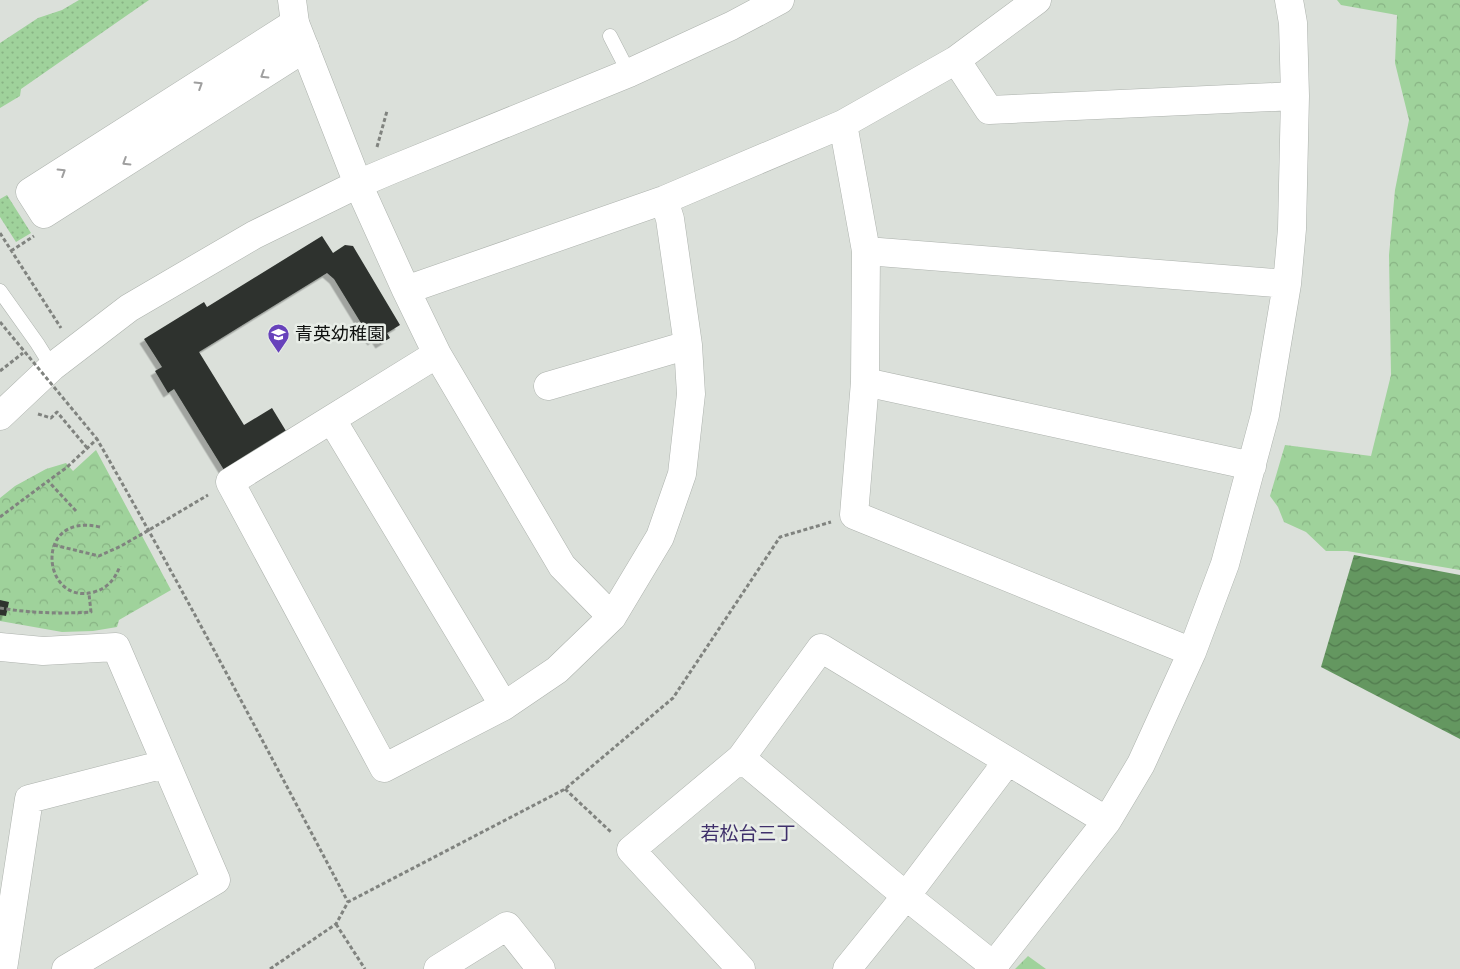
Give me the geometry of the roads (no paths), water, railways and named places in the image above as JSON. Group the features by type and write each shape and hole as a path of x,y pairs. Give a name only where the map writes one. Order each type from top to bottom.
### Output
{"street":[{"path":"0,416 52,367 129,308 254,235 358,184 629,73 731,26 780,0"},
{"path":"406,290 664,200 843,124 956,60 1037,0"},
{"path":"741,758 993,968 1107,821 1141,764 1192,652 1225,564 1265,415 1287,284 1292,229 1295,96 1293,23 1289,0"},
{"path":"304,48 44,214 30,192 294,12 304,48 358,184 437,354 562,566 612,617"},
{"path":"956,60 989,110 1295,96"},
{"path":"843,124 866,252 865,382 854,514 1192,652"},
{"path":"437,354 230,482 384,768 504,706 557,670 612,617 660,537 682,474 691,394 688,345 670,219 664,200"},
{"path":"866,252 1287,284"},
{"path":"548,386 688,345"},
{"path":"865,382 1252,466"},
{"path":"332,420 504,706"},
{"path":"0,647 43,650 116,647 216,880 66,969"},
{"path":"741,969 631,850 741,758 821,648 1107,821"},
{"path":"847,969 906,896 1007,762"},
{"path":"3,969 29,799 166,764"},
{"path":"438,969 507,926 541,969"}],"lane":[{"path":"610,36 629,73"},
{"path":"0,291 52,367"}],"water":[{"path":"1354,555 1460,575 1460,739 1321,667"}],"place":[{"name":"青英幼稚園","path":"279,353"}],"district":[{"name":"若松台三丁","path":"748,833"}]}
